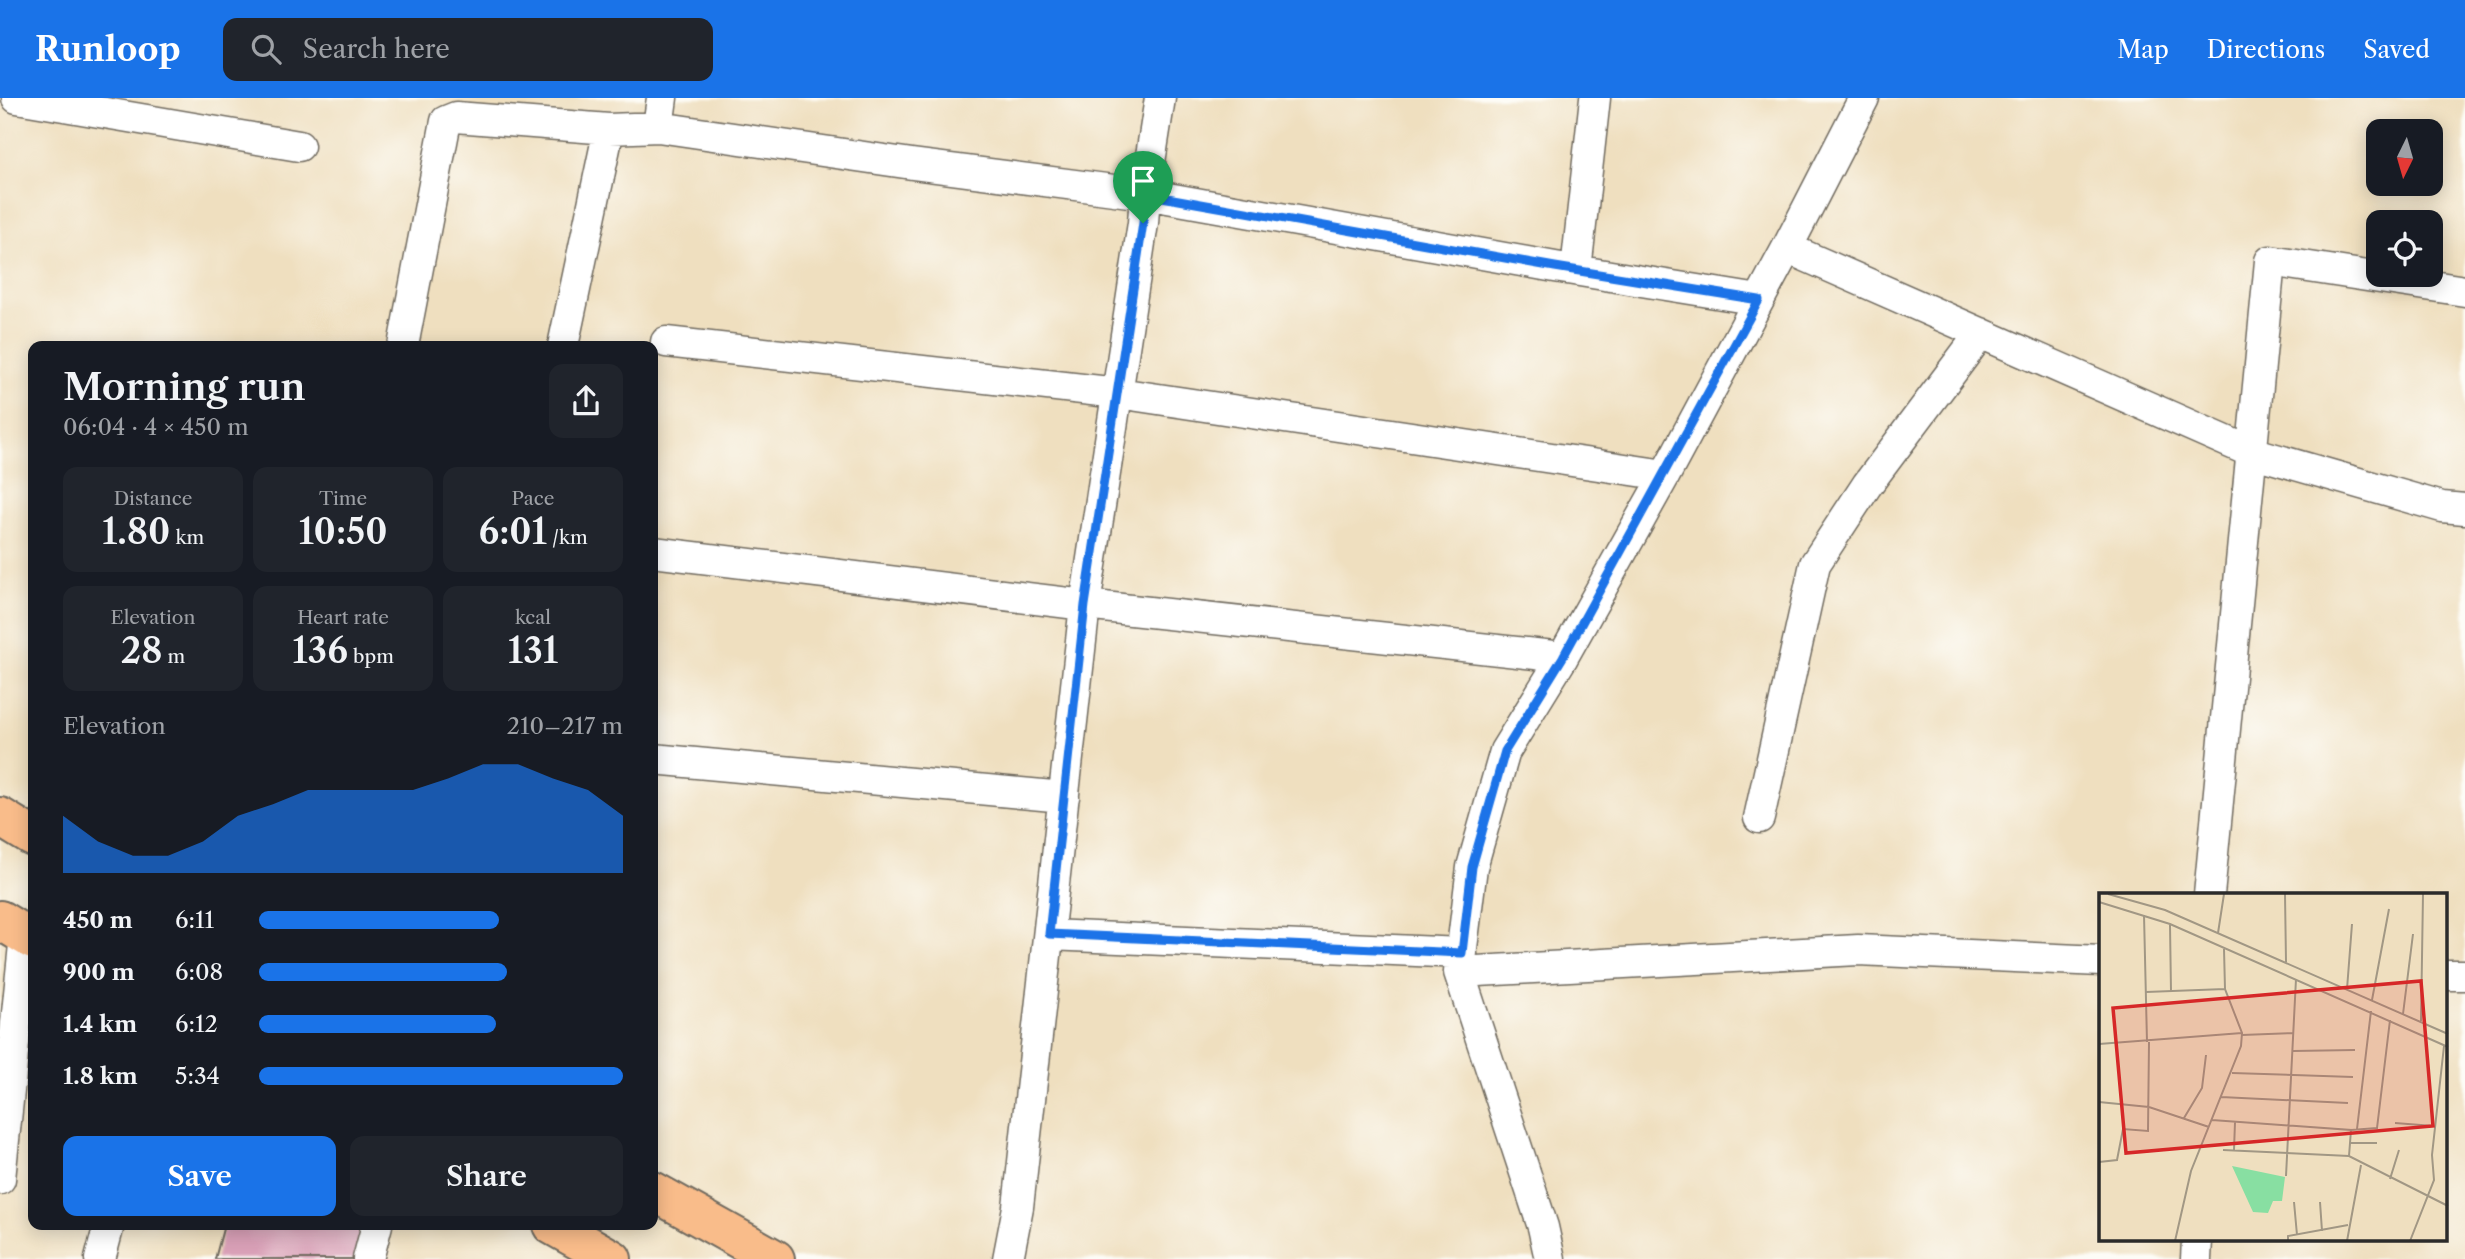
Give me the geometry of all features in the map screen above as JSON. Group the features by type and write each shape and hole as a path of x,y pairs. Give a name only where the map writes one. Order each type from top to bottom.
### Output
{"highway":[{"path":"0,817 28,834"},
{"path":"658,1194 775,1259"},
{"path":"560,1230 598,1255"}],"street":[{"path":"17,98 299,146"},
{"path":"1008,1259 1018,1207 1085,605 1160,98"},
{"path":"1576,271 1595,98"},
{"path":"1549,1259 1544,1227 1460,962 1472,867 1505,751 1563,657 1665,475 1864,98"},
{"path":"404,341 446,121 456,117 609,129 660,113 912,164 1145,194 1576,271 1759,300"},
{"path":"564,341 609,129"},
{"path":"1787,248 2251,452 2442,507 2465,509"},
{"path":"2209,893 2270,261 2465,291"},
{"path":"1759,818 1815,564 1867,485 1981,332"},
{"path":"666,342 1118,393 1665,475"},
{"path":"658,553 1085,605 1563,657"},
{"path":"658,759 1064,797"},
{"path":"0,1179 19,932"},
{"path":"1049,934 1460,962 1858,950 2099,961"},
{"path":"100,1259 108,1230"},
{"path":"368,1259 376,1230"}],"building":[{"path":"223,1230 363,1230 355,1259 215,1259"}],"route":[{"path":"1145,194 1555,267 1759,300 1563,657 1505,751 1472,867 1462,953 1049,934 1085,605 1143,223 1145,194"}]}
